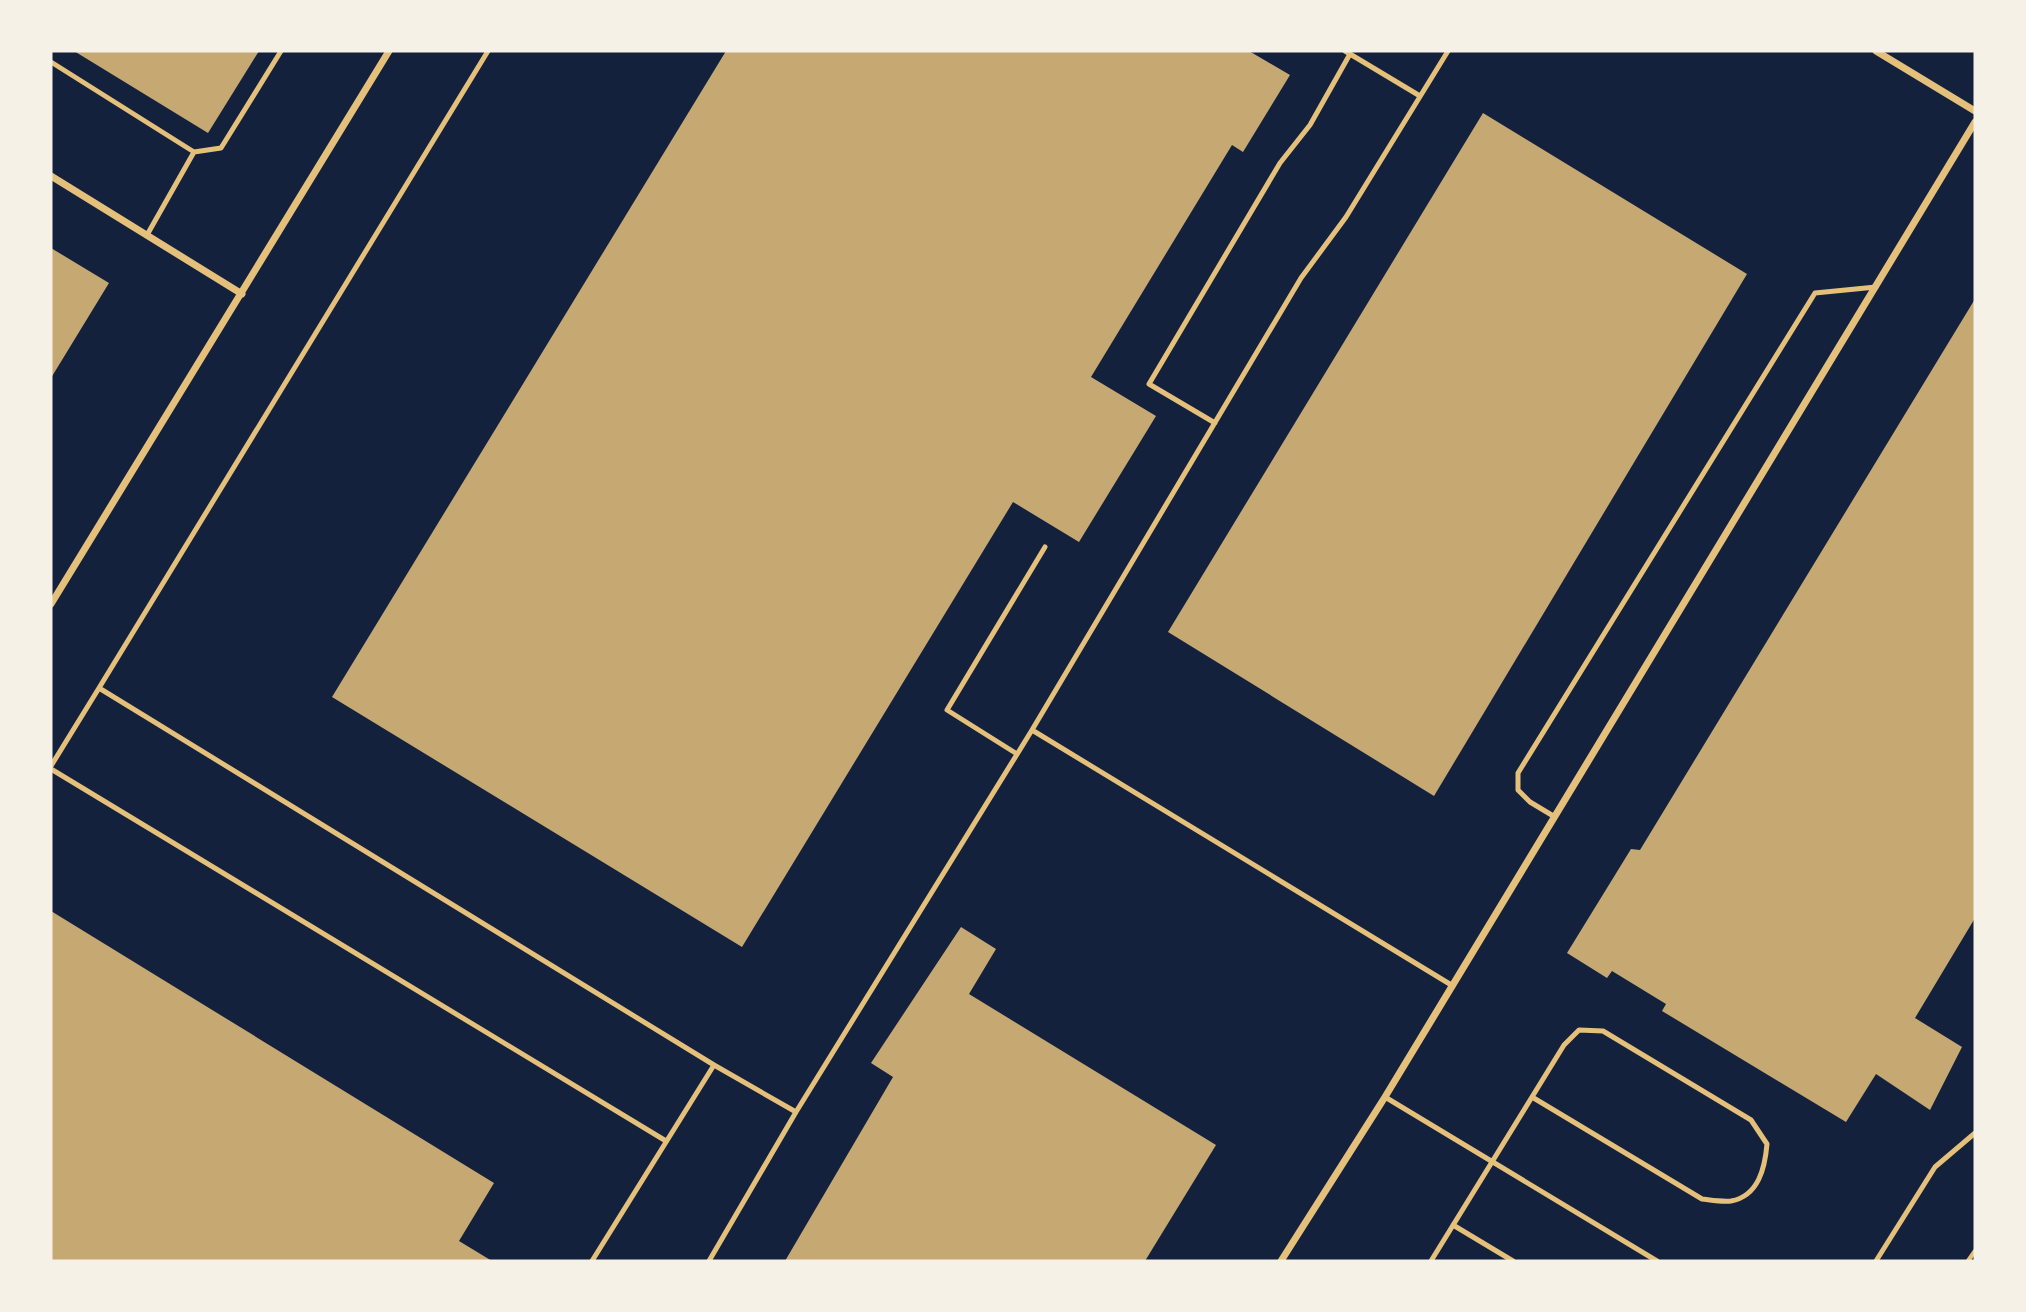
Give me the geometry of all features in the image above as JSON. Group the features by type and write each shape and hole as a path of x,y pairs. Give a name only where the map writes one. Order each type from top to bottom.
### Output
{"street":[{"path":"51,604 389,51"},
{"path":"1876,51 1975,111"},
{"path":"1281,1261 1453,986 1975,122"},
{"path":"51,176 242,294"}],"lane":[{"path":"51,62 194,152 221,148 281,51"},
{"path":"488,51 51,768 666,1141"},
{"path":"709,1261 796,1112 1032,730 1301,278 1346,217 1448,51"},
{"path":"1214,423 1149,384 1280,163 1310,125 1347,52 1420,96"},
{"path":"147,235 194,152"},
{"path":"1555,817 1530,803 1518,790 1518,774 1815,293 1876,287"},
{"path":"1017,754 947,710 1045,547"},
{"path":"99,688 714,1065 796,1112"},
{"path":"1032,730 1453,986"},
{"path":"1431,1261 1564,1045 1579,1030 1603,1031 1751,1120 1768,1144 1765,1170 1753,1189 1732,1201 1702,1199 1532,1097"},
{"path":"592,1261 714,1065"},
{"path":"1385,1097 1657,1261"},
{"path":"1876,1261 1935,1167 1975,1133"},
{"path":"1453,1225 1513,1261"}],"path":[{"path":"1968,1261 1975,1251"}],"building":[{"path":"74,51 259,51 208,133"},
{"path":"726,51 1249,51 1290,75 1243,152 1232,145 1091,377 1156,416 1079,542 1013,502 742,947 332,697"},
{"path":"1483,113 1747,274 1434,796 1168,632"},
{"path":"51,248 109,283 51,378"},
{"path":"1975,299 1975,918 1915,1018 1962,1047 1930,1110 1876,1074 1846,1122 1662,1011 1666,1004 1612,971 1607,978 1567,953 1631,849 1640,850"},
{"path":"51,911 494,1183 459,1241 492,1261 51,1261"},
{"path":"961,927 996,949 969,994 1216,1145 1145,1261 785,1261 893,1077 871,1063"}]}
